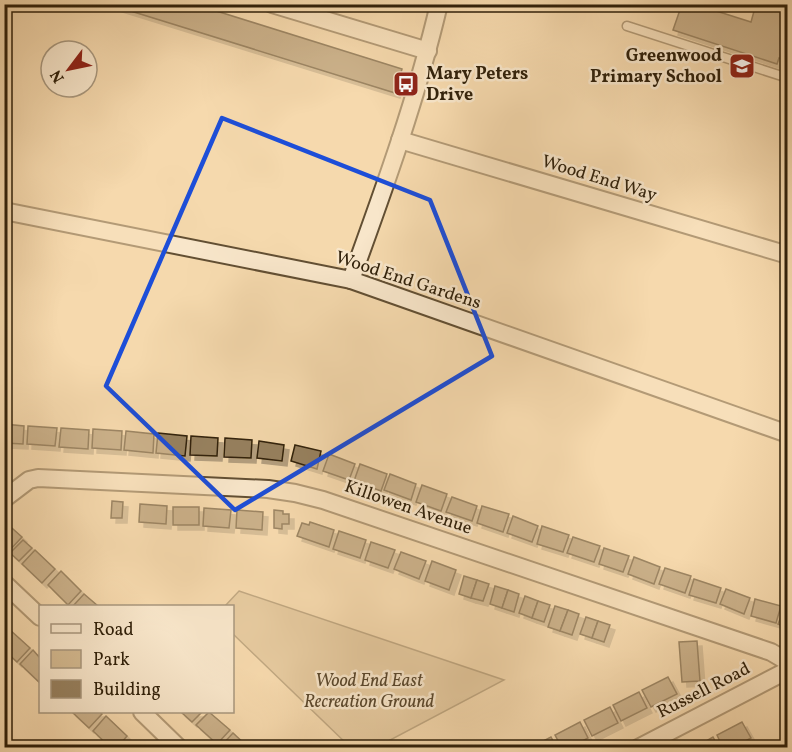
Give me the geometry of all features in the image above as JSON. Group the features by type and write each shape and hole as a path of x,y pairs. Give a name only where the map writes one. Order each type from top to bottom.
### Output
{"street":[{"path":"272,4 428,51"},
{"path":"351,280 400,140 428,51 439,4"},
{"name":"Wood End Way","path":"400,140 788,255"},
{"name":"Wood End Gardens","path":"4,211 351,280 788,434"},
{"name":"Killowen Avenue","path":"4,499 29,480 38,478 268,489 295,493 771,652 788,663"},
{"path":"4,583 39,615"},
{"name":"Russell Road","path":"638,747 788,670"},
{"path":"143,713 179,747"}],"lane":[{"path":"627,27 788,78"}],"highlighted area":[{"path":"222,118 430,200 492,356 235,510 106,386"}],"green space":[{"name":"Wood End East Recreation Ground","path":"239,591 504,680 377,747 350,747 234,635 234,605 226,605"}],"building":[{"path":"108,4 194,4 402,69 395,93"},
{"path":"682,4 715,4 713,10 751,22 756,4 788,4 788,61 779,58 777,64 673,30"},
{"path":"4,424 24,426 23,444 4,443"},
{"path":"28,426 57,428 55,446 27,444"},
{"path":"61,428 89,430 88,449 59,447"},
{"path":"93,429 122,431 121,450 92,448"},
{"path":"126,431 154,434 153,453 124,450"},
{"path":"158,433 187,436 185,456 156,453"},
{"path":"191,436 218,438 217,456 190,455"},
{"path":"225,438 252,440 251,458 224,457"},
{"path":"259,441 284,445 282,461 257,458"},
{"path":"295,445 321,451 317,469 291,461"},
{"path":"329,454 355,464 349,480 323,471"},
{"path":"360,464 387,474 381,491 354,481"},
{"path":"390,474 416,484 411,500 384,490"},
{"path":"422,485 447,494 441,511 416,502"},
{"path":"452,497 477,506 472,521 446,512"},
{"path":"112,501 123,502 122,518 111,518"},
{"path":"140,504 167,506 166,524 139,522"},
{"path":"482,506 509,514 503,532 477,523"},
{"path":"173,507 199,507 199,525 173,525"},
{"path":"204,508 231,510 229,528 203,526"},
{"path":"237,510 263,512 262,530 236,528"},
{"path":"274,510 289,514 289,524 282,524 282,529 274,528"},
{"path":"513,516 538,526 532,542 507,533"},
{"path":"4,521 22,537 9,551 4,547"},
{"path":"310,522 334,530 329,547 297,536 302,523 309,525"},
{"path":"542,526 569,535 563,552 537,544"},
{"path":"339,531 366,540 360,558 333,549"},
{"path":"573,537 600,546 594,562 567,553"},
{"path":"23,540 32,548 19,561 10,553"},
{"path":"371,542 395,550 388,568 365,560"},
{"path":"604,548 629,556 623,572 599,564"},
{"path":"35,550 55,569 42,583 22,564"},
{"path":"401,552 426,561 419,579 394,569"},
{"path":"634,557 660,567 654,584 628,574"},
{"path":"432,561 456,570 449,590 425,581"},
{"path":"665,568 691,576 685,593 659,584"},
{"path":"61,571 81,591 68,605 48,585"},
{"path":"464,576 477,580 471,598 459,594"},
{"path":"694,579 721,588 716,603 689,595"},
{"path":"477,580 489,584 483,601 471,598"},
{"path":"495,586 508,590 502,608 490,604"},
{"path":"726,589 750,598 744,614 720,604"},
{"path":"508,590 519,594 514,612 502,608"},
{"path":"84,594 97,605 74,605"},
{"path":"525,596 538,601 532,618 519,613"},
{"path":"755,599 781,606 776,623 751,616"},
{"path":"538,601 550,605 544,622 532,618"},
{"path":"555,606 568,610 560,631 548,627"},
{"path":"568,610 579,614 572,635 560,631"},
{"path":"783,612 788,614 788,628 778,624"},
{"path":"586,617 598,621 592,638 580,634"},
{"path":"598,621 610,625 604,642 592,638"},
{"path":"9,629 30,648 17,662 4,650 4,634"},
{"path":"697,641 700,681 682,682 679,642"},
{"path":"33,650 39,657 39,682 20,664"},
{"path":"668,677 677,694 651,707 642,690"},
{"path":"639,692 647,708 621,721 613,705"},
{"path":"610,707 618,723 592,736 584,720"},
{"path":"73,713 101,713 89,728"},
{"path":"182,713 201,713 192,722"},
{"path":"210,713 230,730 217,744 196,725"},
{"path":"106,716 127,736 117,748 111,748 93,731"},
{"path":"580,722 588,738 570,748 562,748 555,735"},
{"path":"742,722 751,738 733,748 723,748 717,735"},
{"path":"233,733 249,748 220,747"},
{"path":"551,737 557,748 530,748"},
{"path":"713,737 719,748 694,748"}],"place":[{"name":"Greenwood Primary School","path":"742,66"},
{"name":"Mary Peters Drive","path":"406,84"}]}
